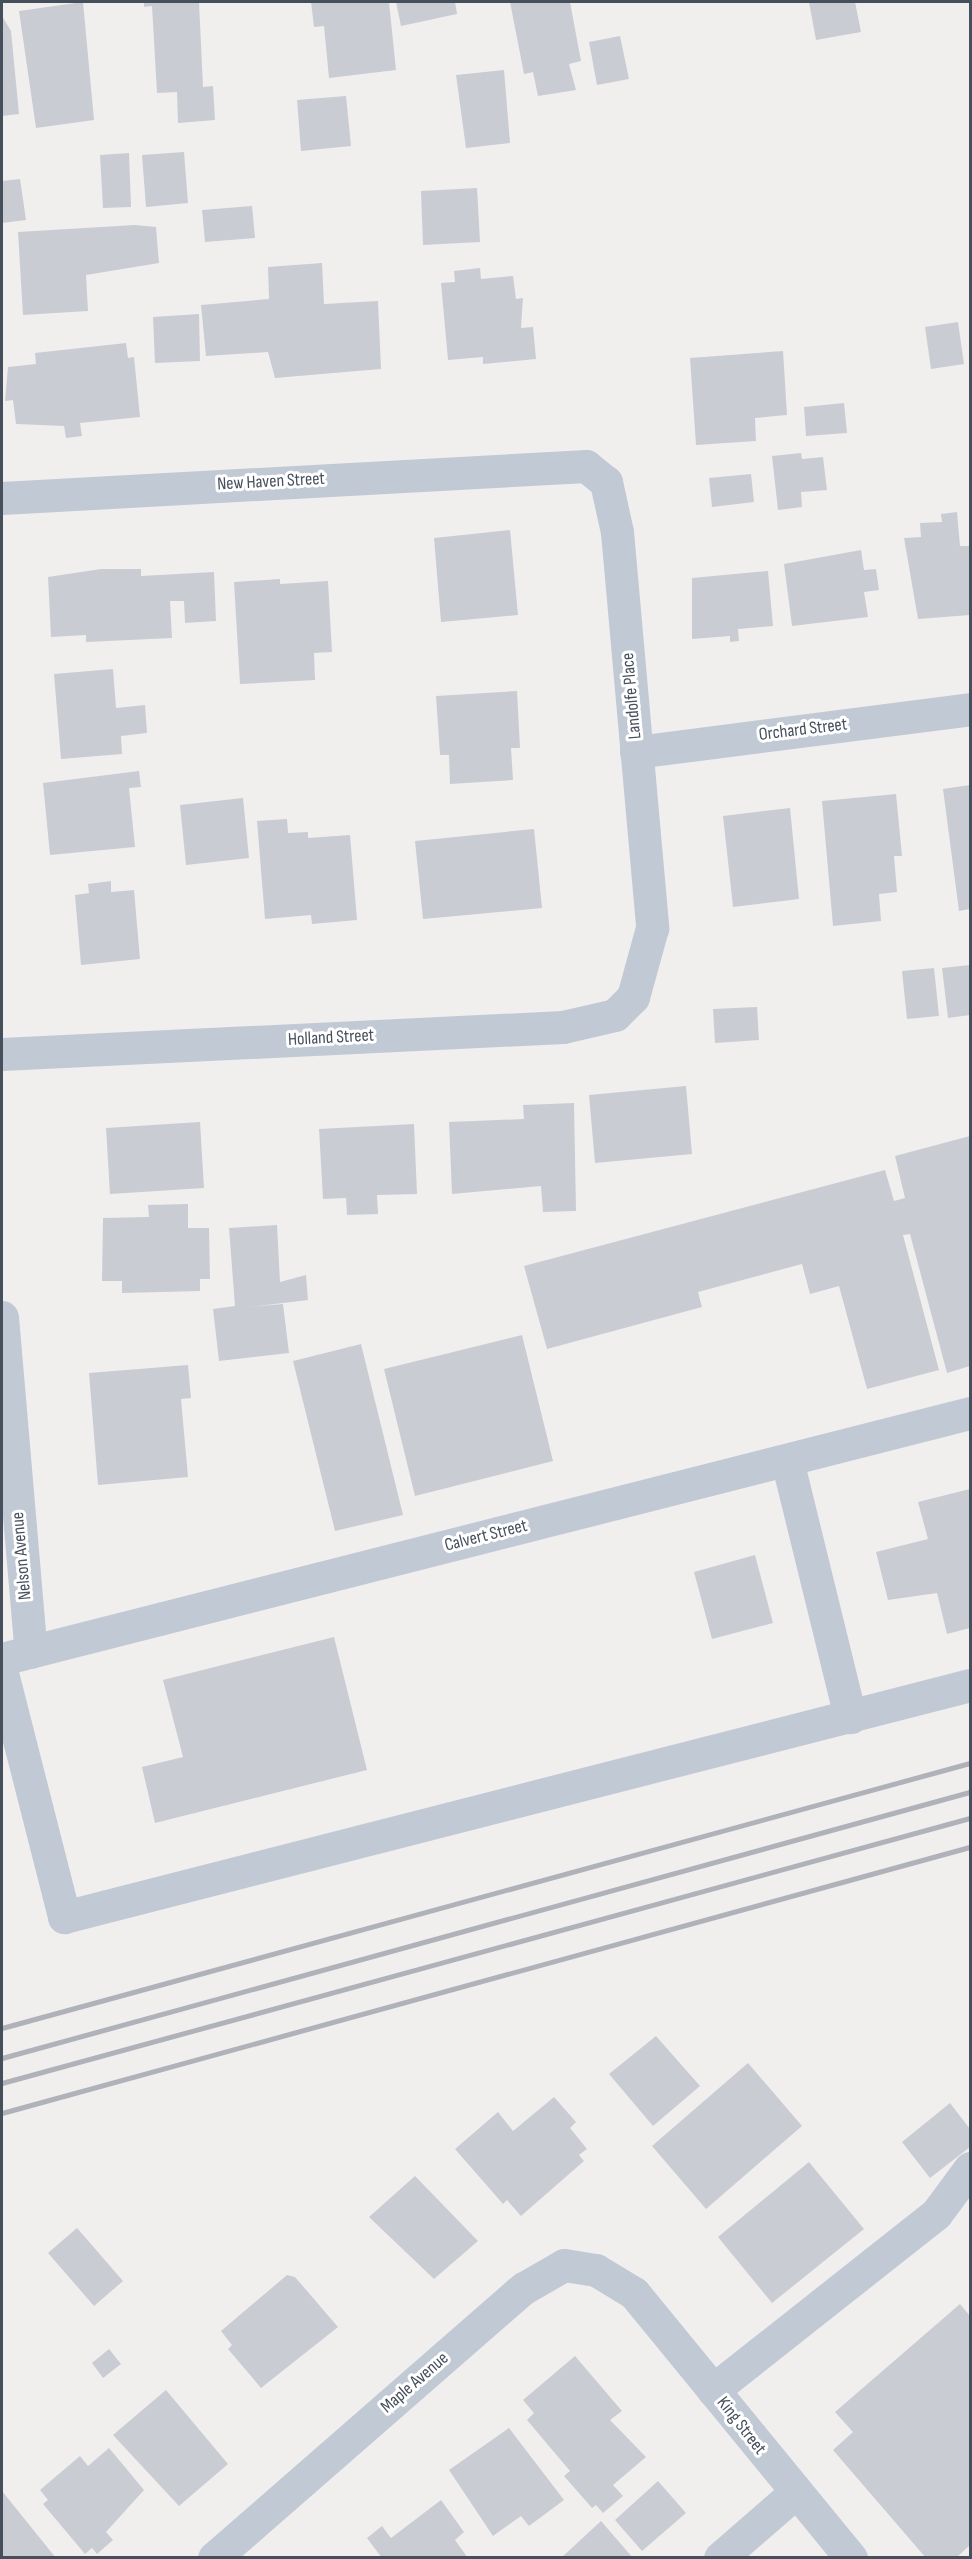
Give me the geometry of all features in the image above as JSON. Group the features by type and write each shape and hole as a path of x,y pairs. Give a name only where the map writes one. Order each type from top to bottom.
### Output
{"street":[{"name":"New Haven Street","path":"2,498 541,466"},
{"name":"Landolfe Place","path":"541,466 586,466 606,482 617,532 652,928 638,980"},
{"name":"Orchard Street","path":"636,752 970,709"},
{"name":"Holland Street","path":"2,1054 562,1028 615,1016 633,997 638,980"},
{"name":"Nelson Avenue","path":"2,1317 16,1655"},
{"name":"Calvert Street","path":"16,1655 970,1413"},
{"path":"787,1460 850,1717"},
{"path":"2,1673 64,1917 970,1685"},
{"path":"713,2390 936,2214 970,2168"},
{"name":"Maple Avenue","path":"214,2558 524,2288 564,2265 596,2270 634,2293"},
{"name":"King Street","path":"634,2293 851,2558"},
{"path":"720,2558 796,2492"}],"building":[{"path":"83,2 94,120 36,128 19,11"},
{"path":"144,2 199,2 203,87 213,86 215,120 178,123 177,92 157,93 152,6 144,7"},
{"path":"311,2 389,2 396,70 329,78 324,26 314,27"},
{"path":"396,2 455,2 457,14 401,26"},
{"path":"510,2 570,2 581,61 569,64 576,90 538,96 533,72 524,74"},
{"path":"809,2 855,2 861,32 816,40"},
{"path":"2,16 11,31 19,114 2,116"},
{"path":"620,36 629,79 597,85 589,42"},
{"path":"504,70 510,143 466,148 456,75"},
{"path":"346,96 351,146 301,151 297,100"},
{"path":"184,152 188,203 146,207 142,155"},
{"path":"129,153 131,207 103,208 100,155"},
{"path":"20,179 26,220 2,223 2,181"},
{"path":"477,188 480,242 423,245 421,191"},
{"path":"252,206 255,238 205,242 202,210"},
{"path":"135,225 156,227 159,263 86,275 88,311 23,315 18,232"},
{"path":"322,263 324,304 378,301 381,369 275,378 268,352 206,356 201,305 269,299 268,267"},
{"path":"480,268 481,279 513,276 516,299 523,298 521,328 533,327 536,359 483,364 483,357 448,360 441,283 455,282 454,271"},
{"path":"199,314 200,361 155,363 153,317"},
{"path":"958,322 964,364 931,369 925,327"},
{"path":"126,343 128,358 134,357 140,417 80,423 82,436 66,438 64,426 16,424 13,400 5,401 8,367 36,364 35,353"},
{"path":"783,351 787,415 755,418 756,441 696,445 690,358"},
{"path":"844,403 847,433 806,436 804,407"},
{"path":"801,453 802,459 823,457 827,490 801,492 802,507 778,510 772,456"},
{"path":"751,474 754,502 712,507 709,478"},
{"path":"957,512 960,546 969,546 970,615 918,619 904,538 921,537 920,523 942,522 941,514"},
{"path":"510,530 518,615 441,622 434,538"},
{"path":"861,550 864,570 876,569 879,590 864,592 868,617 792,626 784,564"},
{"path":"101,569 141,569 141,576 214,572 216,621 185,623 184,601 170,601 172,638 86,642 86,635 51,637 48,577"},
{"path":"768,571 773,626 738,629 739,641 730,642 730,636 692,639 692,578"},
{"path":"280,579 280,584 328,581 332,652 314,653 315,680 240,684 234,582"},
{"path":"113,669 116,708 145,705 147,733 121,736 122,754 61,759 54,674"},
{"path":"517,691 520,748 511,748 513,780 450,784 449,755 440,755 436,696"},
{"path":"139,771 141,787 129,788 135,847 50,855 43,783"},
{"path":"970,785 970,909 959,911 943,789"},
{"path":"896,794 902,856 894,856 897,892 879,894 881,921 833,926 822,801"},
{"path":"243,798 249,858 186,865 180,805"},
{"path":"790,808 799,899 733,907 723,816"},
{"path":"287,819 288,833 308,832 308,838 350,835 357,920 312,924 311,915 265,919 257,821"},
{"path":"534,829 542,908 423,919 415,841"},
{"path":"111,881 111,892 134,890 140,959 81,965 75,895 89,893 88,884"},
{"path":"970,965 970,1015 948,1018 942,968"},
{"path":"934,968 939,1016 907,1019 902,971"},
{"path":"757,1007 759,1040 715,1043 713,1009"},
{"path":"686,1086 692,1154 595,1163 589,1095"},
{"path":"574,1103 576,1211 543,1212 541,1186 452,1194 449,1122 524,1119 523,1105"},
{"path":"200,1122 204,1188 110,1194 106,1128"},
{"path":"414,1124 417,1194 377,1195 378,1214 347,1215 346,1198 323,1199 319,1129"},
{"path":"970,1136 970,1366 947,1373 910,1234 903,1235 939,1370 867,1389 839,1286 810,1294 802,1264 698,1292 702,1307 547,1349 524,1266 885,1170 894,1201 905,1198 895,1156"},
{"path":"188,1204 188,1228 209,1228 210,1279 200,1279 200,1291 122,1293 122,1281 102,1281 103,1218 149,1217 148,1205"},
{"path":"277,1225 280,1282 306,1275 308,1300 249,1307 283,1304 289,1353 219,1361 213,1309 235,1306 229,1228"},
{"path":"522,1335 553,1461 415,1496 384,1369"},
{"path":"361,1344 403,1515 335,1531 293,1361"},
{"path":"188,1365 191,1398 181,1399 188,1477 98,1485 89,1373"},
{"path":"970,1489 970,1628 947,1634 937,1593 888,1600 876,1552 928,1539 918,1502"},
{"path":"755,1555 773,1623 712,1639 694,1572"},
{"path":"334,1637 367,1770 155,1823 142,1767 183,1757 163,1680"},
{"path":"656,2036 700,2086 653,2126 609,2074"},
{"path":"748,2063 802,2126 706,2209 652,2146"},
{"path":"554,2097 576,2122 570,2128 587,2149 579,2155 584,2161 521,2216 507,2200 503,2204 455,2149 498,2112 513,2131"},
{"path":"950,2103 970,2129 970,2147 930,2178 902,2142"},
{"path":"809,2162 864,2229 772,2303 718,2237"},
{"path":"415,2176 478,2241 434,2279 369,2217"},
{"path":"77,2228 123,2281 94,2306 48,2253"},
{"path":"287,2275 295,2277 338,2327 261,2388 228,2349 232,2345 221,2331"},
{"path":"960,2304 970,2316 970,2545 956,2558 926,2558 833,2450 853,2432 835,2412"},
{"path":"109,2349 121,2364 103,2378 92,2363"},
{"path":"575,2356 622,2411 610,2420 646,2457 613,2485 623,2496 603,2513 596,2505 592,2508 564,2476 570,2471 527,2420 534,2413 523,2400"},
{"path":"166,2390 228,2464 179,2506 113,2435"},
{"path":"509,2428 564,2500 529,2526 521,2516 493,2536 449,2470"},
{"path":"109,2448 144,2490 106,2532 113,2540 97,2554 92,2548 85,2554 43,2504 48,2500 40,2490 80,2456 88,2466"},
{"path":"658,2481 686,2513 642,2551 615,2520"},
{"path":"2,2491 56,2558 2,2558"},
{"path":"441,2500 464,2532 455,2540 468,2558 382,2558 367,2538 382,2526 391,2538"},
{"path":"601,2521 633,2558 561,2558"}],"railway":[{"path":"2,2028 970,1763"},
{"path":"2,2058 970,1792"},
{"path":"2,2083 970,1818"},
{"path":"2,2113 970,1847"}]}
